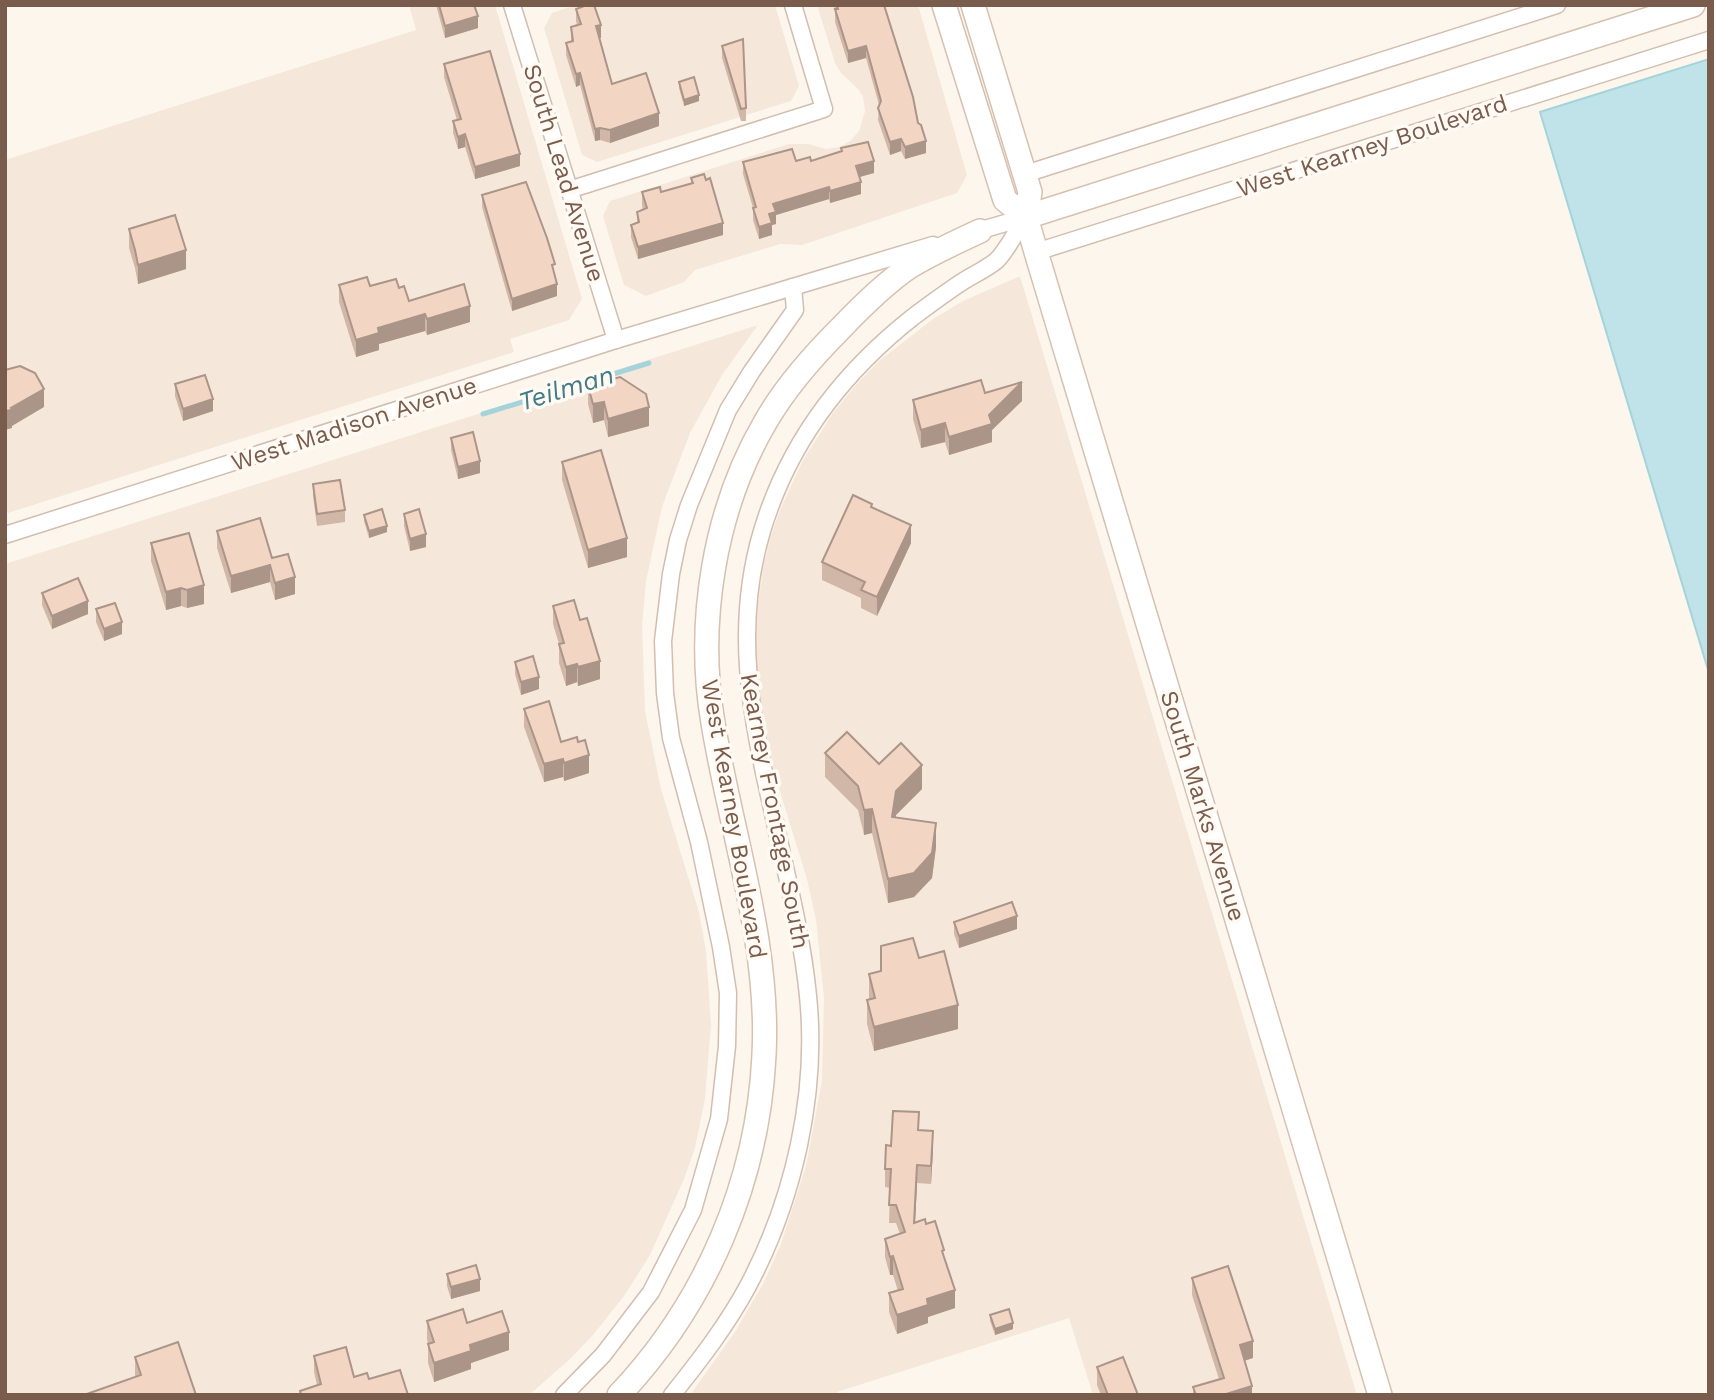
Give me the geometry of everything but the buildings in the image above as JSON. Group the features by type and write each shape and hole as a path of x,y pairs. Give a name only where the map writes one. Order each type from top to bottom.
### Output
{"main road":[{"name":"South Marks Avenue","path":"944,5 1005,200 1026,217"},
{"name":"South Marks Avenue","path":"974,5 1030,192 1026,217 1036,252 1380,1395"},
{"name":"West Kearney Boulevard","path":"1026,217 1693,5"},
{"name":"West Kearney Boulevard","path":"619,1395 667,1337 706,1273 737,1200 758,1117 764,1054 762,983 755,929 712,719 708,667 712,578 735,489 765,422 821,347 864,303 907,269 980,231"}],"street":[{"name":"South Lead Avenue","path":"512,5 617,340"},
{"path":"569,190 824,109 793,5"},
{"path":"1025,174 1558,5"},
{"name":"West Kearney Boulevard","path":"1036,252 1709,40"},
{"name":"West Madison Avenue","path":"5,535 617,340 1026,217"},
{"name":"Kearney Frontage South","path":"672,1395 707,1351 748,1285 778,1218 791,1177 805,1109 810,1052 809,999 802,945 760,757 749,695 745,646 751,573 762,530 792,456 837,390 884,340 948,291 997,260 1026,217"},
{"path":"564,1395 603,1355 651,1292 694,1210 719,1119 727,1046 728,993 699,842 671,738 665,693 663,641 671,574 689,505 728,410 795,310 793,287"}],"shaded area":[{"path":"409,5 495,5 582,299 569,320 510,339 514,352 8,513 5,505 5,160 416,30"},
{"path":"576,5 775,5 799,86 791,101 597,162 582,155 544,28 552,13"},
{"path":"817,5 918,5 967,175 957,193 802,245 780,244 695,270 684,282 646,296 624,285 603,216 610,201 789,144 808,144 826,149 839,147 850,141 859,131 865,111 863,97 835,63"},
{"path":"1020,276 1357,1395 1093,1395 1069,1318 837,1392 838,1395 690,1395 735,1332 764,1282 781,1244 806,1166 822,1080 824,998 816,920 807,879 769,756 756,681 756,617 771,536 803,460 833,413 855,386 879,361 933,319 963,301"},
{"path":"758,325 722,375 690,433 662,507 646,581 642,625 645,711 661,789 699,912 706,951 711,1025 705,1099 695,1148 650,1255 624,1296 570,1359 529,1395 5,1395 5,564"}],"water":[{"path":"1709,59 1709,673 1540,112"}],"waterway":[{"name":"Teilman","path":"483,414 649,363"}]}
